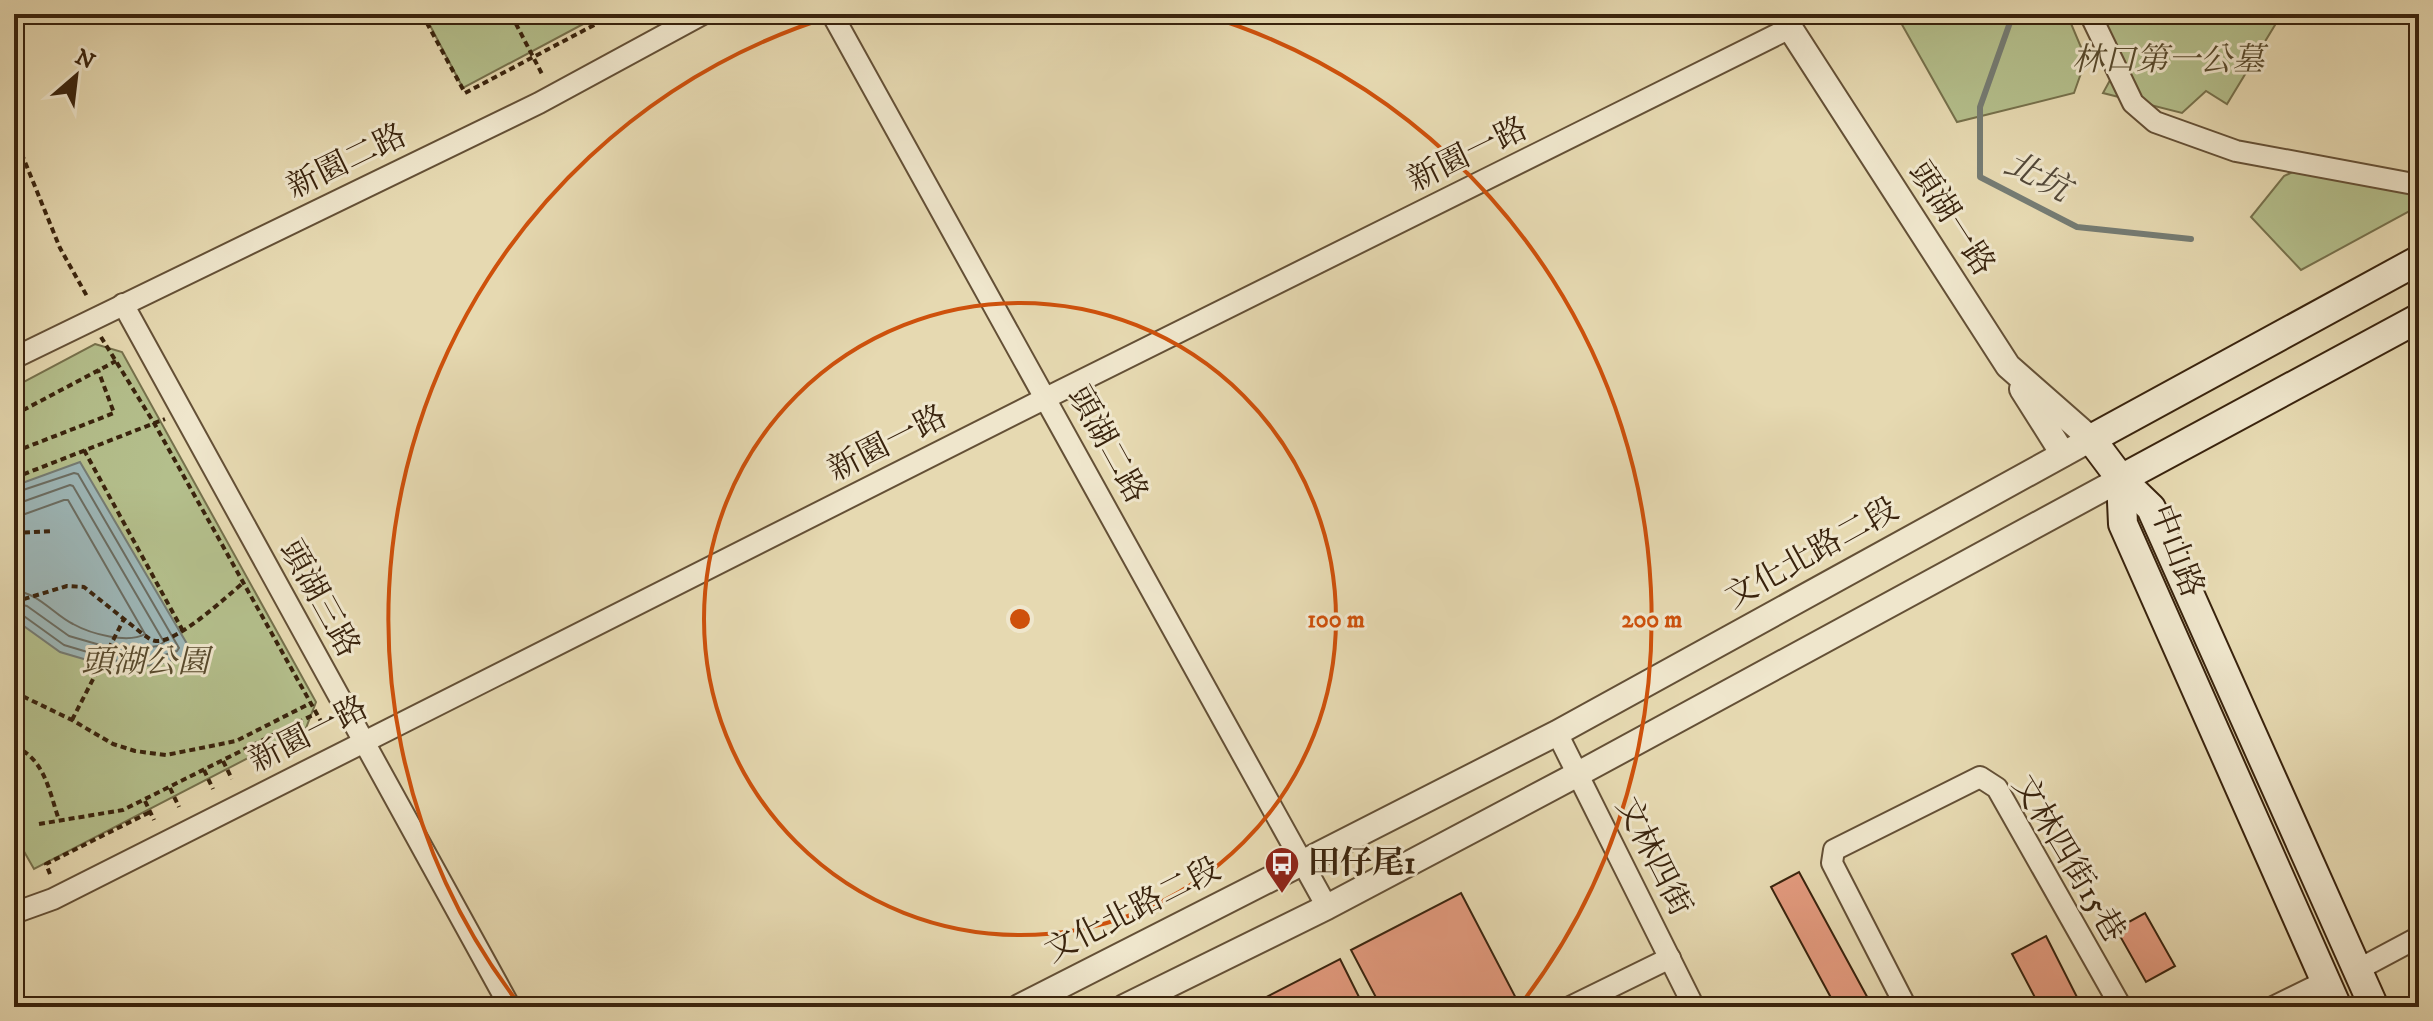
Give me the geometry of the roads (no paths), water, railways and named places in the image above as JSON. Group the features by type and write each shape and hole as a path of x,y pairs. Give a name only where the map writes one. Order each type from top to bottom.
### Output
{"main road":[{"name":"文化北路二段","path":"2091,439 2419,260"},
{"path":"2091,439 2121,479 2419,318"},
{"name":"中山路","path":"2121,479 2151,508 2374,1007"},
{"name":"中山路","path":"2121,479 2123,524 2337,1007"}],"street":[{"name":"新園二路","path":"14,358 539,103 703,14"},
{"name":"頭湖二路","path":"832,14 1327,907"},
{"path":"2090,14 2133,103 2155,122 2236,151 2419,185"},
{"name":"新園一路","path":"14,913 53,899 1785,21"},
{"name":"頭湖一路","path":"1785,21 2008,366 2091,439"},
{"name":"頭湖三路","path":"123,304 510,1007"},
{"path":"2008,366 2063,454"},
{"name":"文化北路二段","path":"1019,1007 1557,733 2091,439"},
{"path":"1124,1007 1327,907 2121,479"},
{"name":"文林四街","path":"1557,733 1694,1007"},
{"name":"文林四街15巷","path":"1906,1007 1832,863 1834,850 1980,777 1997,788 2121,1007"},
{"path":"2359,969 2419,937"},
{"path":"1570,1007 1670,958"},
{"path":"2273,1007 2326,981"}],"water":[{"path":"80,462 193,654 121,670 60,652 14,619 14,486"}],"waterway":[{"name":"北坑","path":"2013,14 1980,107 1980,177 2077,227 2191,239"}],"place":[{"name":"田仔尾1","path":"1282,895"}],"park label":[{"name":"林口第一公墓","path":"2168,61"},
{"name":"頭湖公園","path":"145,663"}]}
